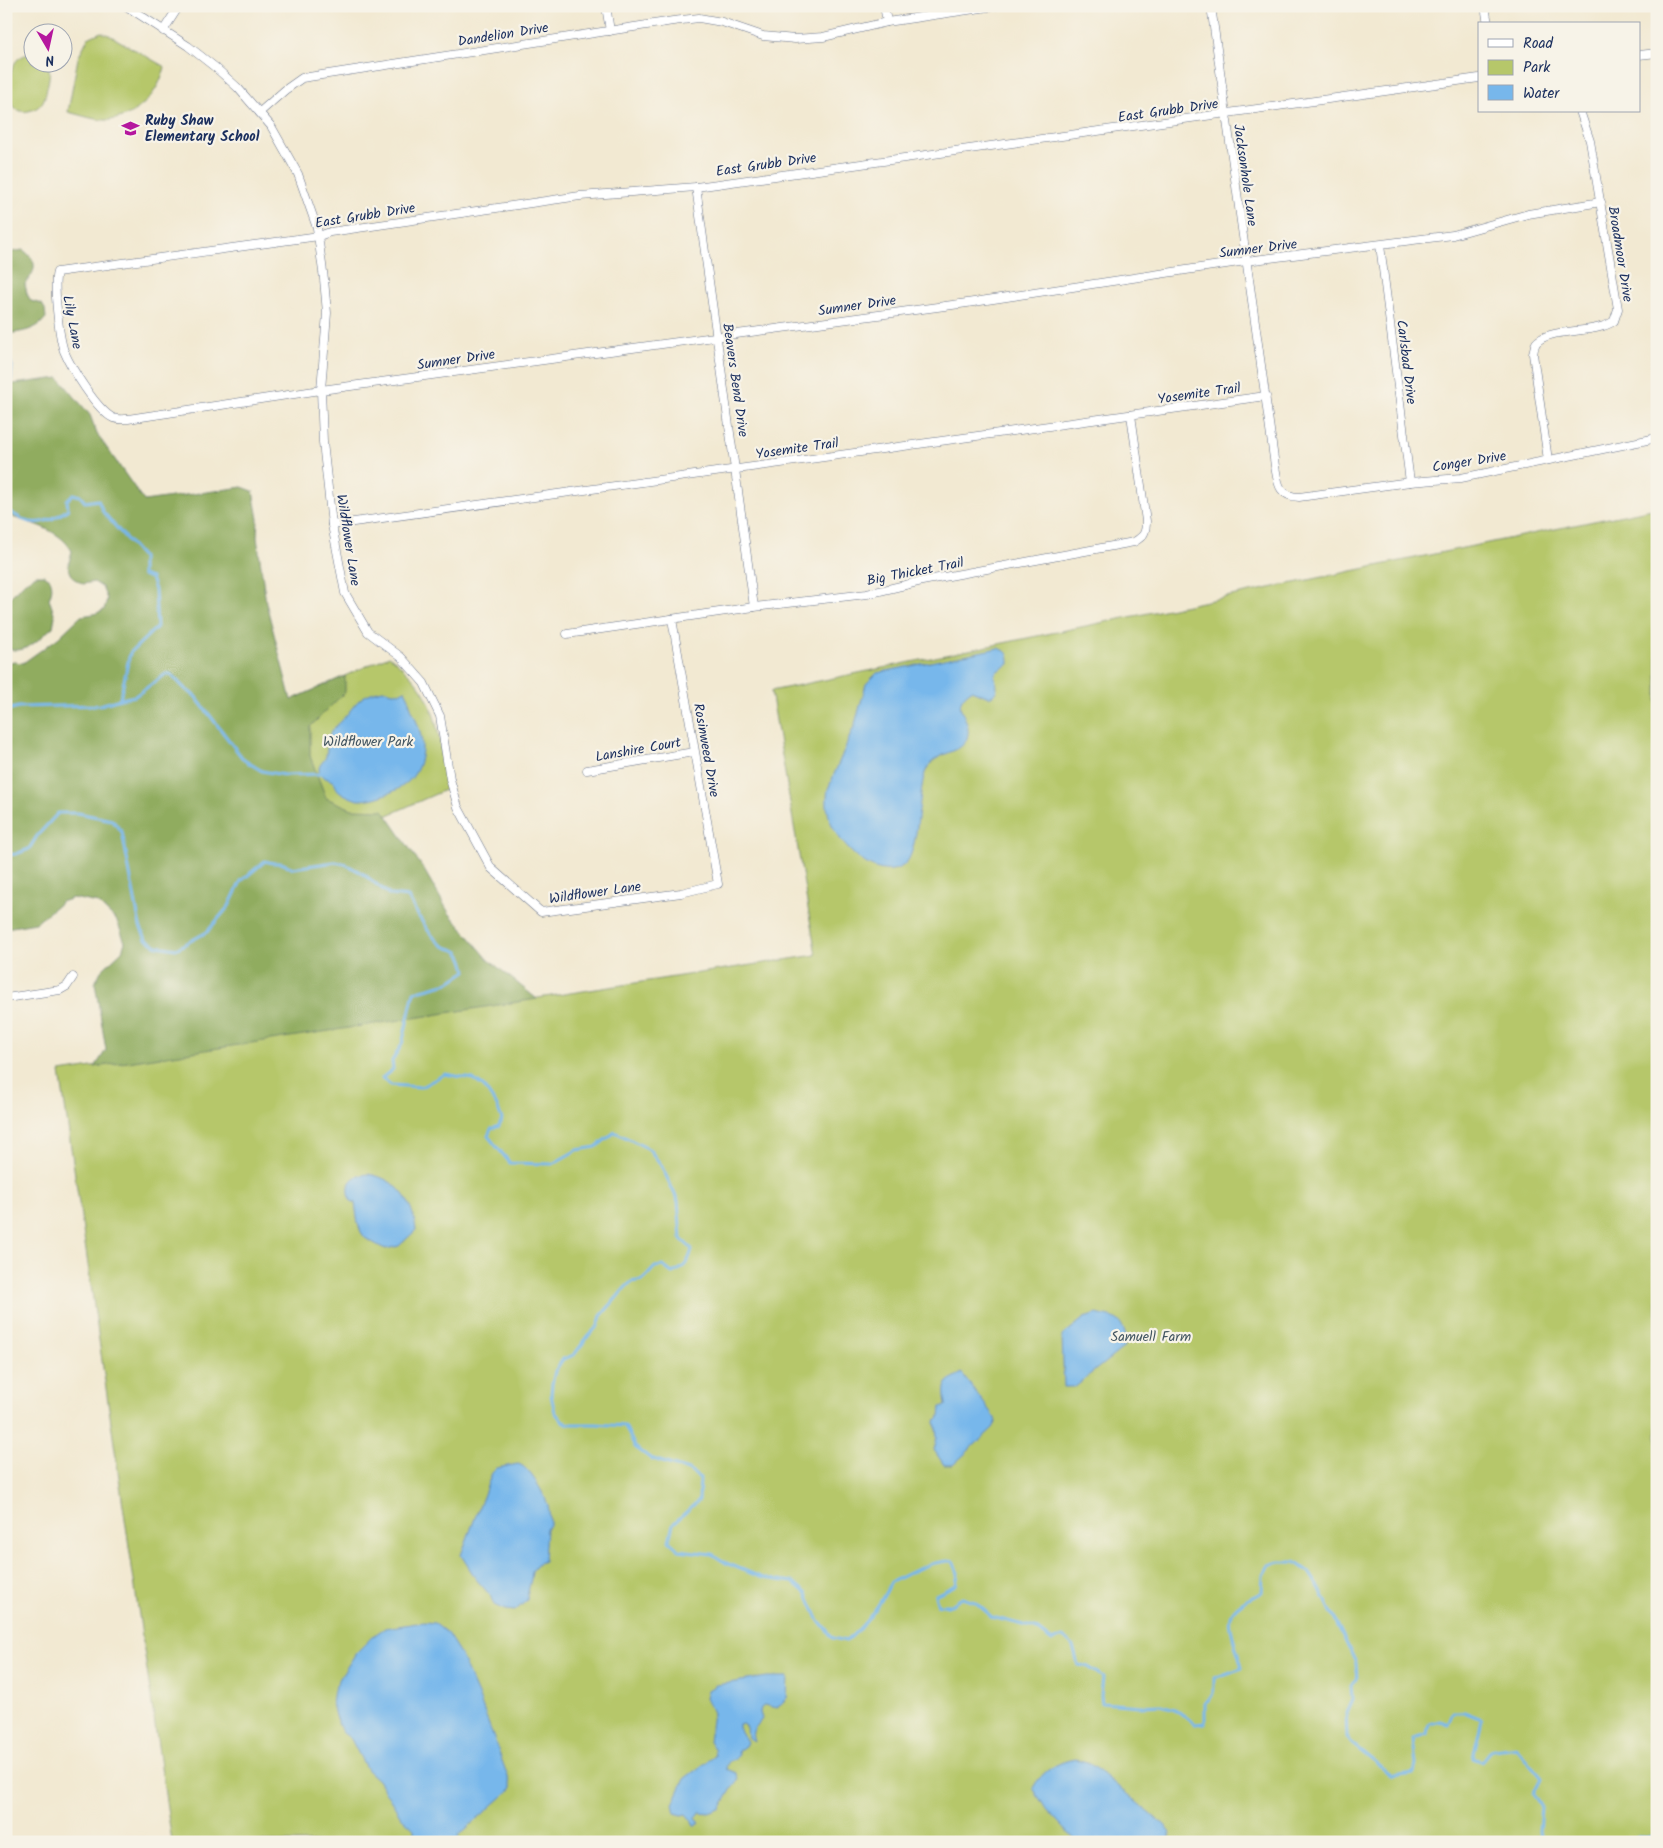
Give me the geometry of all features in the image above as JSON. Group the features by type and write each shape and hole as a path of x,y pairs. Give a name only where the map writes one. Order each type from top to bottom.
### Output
{"street":[{"name":"Wildflower Lane","path":"126,6 188,46 238,88 260,112 280,140 298,174 319,236 327,313 321,390 323,442 332,525 345,593 368,632 401,658 424,683 440,716 450,779 458,807 491,868 541,912 681,893 718,884"},
{"path":"163,31 179,6"},
{"path":"606,6 610,31"},
{"path":"884,6 888,22"},
{"name":"Dandelion Drive","path":"260,112 302,78 699,18 722,22 763,36 795,39 823,37 888,22 995,6"},
{"name":"Jacksonhole Lane","path":"1211,6 1275,466 1279,486 1284,493"},
{"path":"1485,6 1488,22"},
{"path":"1640,55 1657,53"},
{"name":"East Grubb Drive","path":"57,272 319,236 330,232 580,196 696,187 1225,115 1478,78"},
{"name":"Broadmoor Drive","path":"1548,460 1533,354 1534,347 1537,341 1548,335 1603,327 1614,321 1618,309 1590,141 1580,112"},
{"name":"Beavers Bend Drive","path":"696,187 754,607"},
{"name":"Sumner Drive","path":"115,419 128,419 321,390 967,303 1246,261 1453,235 1528,214 1601,202"},
{"name":"Carlsbad Drive","path":"1380,245 1410,482"},
{"name":"Lily Lane","path":"57,272 55,293 64,349 72,367 100,408 115,419"},
{"name":"Yosemite Trail","path":"332,525 1266,396"},
{"name":"Big Thicket Trail","path":"567,634 754,607 866,594 1134,542 1143,537 1146,530 1146,521 1131,415"},
{"name":"Conger Drive","path":"1284,493 1291,497 1299,497 1410,482 1461,478 1657,438"},
{"name":"Rosinweed Drive","path":"672,619 718,884"},
{"name":"Lanshire Court","path":"587,770 694,752"},
{"path":"6,998 60,990 67,986 73,977"}],"green space":[{"path":"101,32 165,67 152,95 138,109 120,118 110,120 94,119 68,112 78,58 88,38"},
{"path":"22,57 22,72 49,72 42,103 32,110 22,111 15,108 11,102 9,83 14,65"},
{"path":"23,250 34,262 32,275 25,284 27,294 31,301 42,304 45,309 46,318 33,328 6,334 6,253"},
{"path":"59,378 90,415 97,434 144,501 242,487 253,491 258,519 257,537 266,603 291,700 345,676 345,692 310,727 310,756 326,798 352,809 383,810 423,868 449,913 489,960 537,999 95,1067 106,1050 95,983 101,971 122,951 125,942 117,921 98,903 73,898 61,902 36,923 6,928 6,661 23,663 58,638 81,616 104,610 107,599 102,587 94,582 83,584 73,578 68,566 72,551 59,537 43,527 6,515 6,385"},
{"name":"Samuell Farm","path":"1657,508 1657,1842 172,1842 60,1072 816,955 771,691"},
{"path":"36,575 44,575 51,582 52,589 49,599 55,616 53,627 26,648 13,650 6,648 6,601 25,582"},
{"name":"Wildflower Park","path":"389,656 417,683 431,707 438,734 447,789 334,839 278,706"}],"water":[{"path":"998,648 1007,653 1009,664 996,672 994,677 997,686 995,693 989,697 971,690 964,696 960,706 968,727 966,741 955,750 935,760 929,765 925,773 913,849 909,859 904,865 893,870 881,870 869,865 846,847 831,823 827,803 828,789 855,724 866,684 877,673"},
{"path":"383,690 399,693 405,690 421,737 421,758 415,774 404,785 390,793 359,800 345,795 338,790 333,782 320,774 319,767 325,758 331,731 361,698"},
{"path":"368,1174 379,1177 396,1186 411,1210 416,1230 399,1246 386,1249 365,1238 361,1232 355,1203 350,1200 349,1185 353,1179"},
{"path":"1097,1314 1118,1320 1127,1340 1123,1348 1074,1387 1064,1387 1062,1336 1084,1318"},
{"path":"962,1373 997,1421 993,1428 953,1465 944,1465 934,1450 937,1437 935,1421 940,1416 941,1407 946,1405 946,1385 951,1379"},
{"path":"518,1464 527,1470 543,1494 548,1505 550,1525 546,1528 544,1561 539,1563 532,1571 527,1600 515,1611 505,1610 494,1605 490,1595 476,1579 461,1555 492,1473 497,1468"},
{"path":"424,1622 434,1623 447,1633 459,1652 478,1695 512,1788 459,1835 458,1842 414,1842 414,1829 401,1817 378,1780 367,1770 351,1739 342,1732 332,1703 334,1690 340,1678 356,1653 373,1636 385,1628"},
{"path":"767,1677 788,1677 787,1698 777,1708 765,1705 761,1708 762,1719 753,1732 754,1742 748,1738 747,1727 742,1724 739,1725 747,1742 738,1751 739,1755 728,1763 726,1769 737,1773 738,1781 720,1809 709,1813 700,1812 696,1818 699,1824 696,1826 686,1814 675,1813 673,1804 685,1778 715,1756 714,1748 709,1742 713,1713 706,1698 708,1690 716,1685"},
{"path":"1076,1759 1087,1762 1097,1769 1164,1825 1170,1833 1170,1842 1077,1842 1046,1809 1033,1788 1045,1772 1063,1762"}],"waterway":[{"path":"6,351 12,366 11,379 6,383"},
{"path":"6,510 29,522 41,522 58,516 68,509 67,500 73,494 80,496 85,502 98,500 103,512 142,557 142,575 151,578 155,590 157,627 130,653 120,699 100,705 19,707 6,710"},
{"path":"121,699 135,696 166,674 171,674 184,688 195,696 244,760 262,771 284,775 321,774"},
{"path":"6,855 16,854 29,849 37,836 58,813 78,813 112,820 122,832 140,926 146,939 157,946 176,949 207,932 229,906 241,881 265,861 281,863 293,868 335,862 345,864 362,873 390,895 408,897 424,925 436,940 441,945 461,955 466,971 448,983 414,992 402,1044 392,1061 393,1069 382,1078 391,1085 421,1087 445,1074 473,1079 484,1087 497,1106 502,1119 499,1126 491,1129 488,1136 510,1163 552,1164 577,1150 596,1147 615,1132 649,1149 661,1165 678,1201 681,1239 692,1249 688,1261 683,1267 672,1273 663,1266 655,1267 643,1280 631,1282 601,1316 598,1326 574,1355 563,1359 555,1371 551,1395 555,1412 563,1422 570,1424 625,1426 635,1447 650,1458 688,1470 700,1478 699,1500 673,1524 669,1541 679,1550 712,1554 726,1563 763,1578 793,1582 807,1594 818,1619 833,1638 846,1641 872,1614 891,1582 929,1565 953,1561 958,1573 956,1585 935,1595 938,1605 951,1605 962,1598 975,1602 992,1617 1035,1628 1052,1641 1063,1637 1073,1646 1078,1665 1087,1666 1103,1677 1102,1703 1141,1706 1161,1705 1175,1709 1195,1724 1205,1723 1205,1702 1211,1698 1214,1678 1242,1668 1232,1632 1232,1613 1241,1604 1262,1592 1263,1575 1269,1565 1279,1562 1295,1562 1309,1572 1320,1589 1356,1663 1357,1680 1351,1686 1352,1700 1346,1713 1347,1737 1351,1743 1392,1776 1414,1773 1416,1765 1413,1738 1427,1734 1429,1724 1440,1721 1448,1724 1453,1712 1464,1712 1482,1719 1473,1758 1481,1761 1491,1750 1515,1747 1541,1778 1533,1794 1541,1808 1539,1831 1541,1842"},
{"path":"1636,1842 1638,1837 1657,1838"}],"place":[{"name":"Ruby Shaw Elementary School","path":"131,128"}]}
